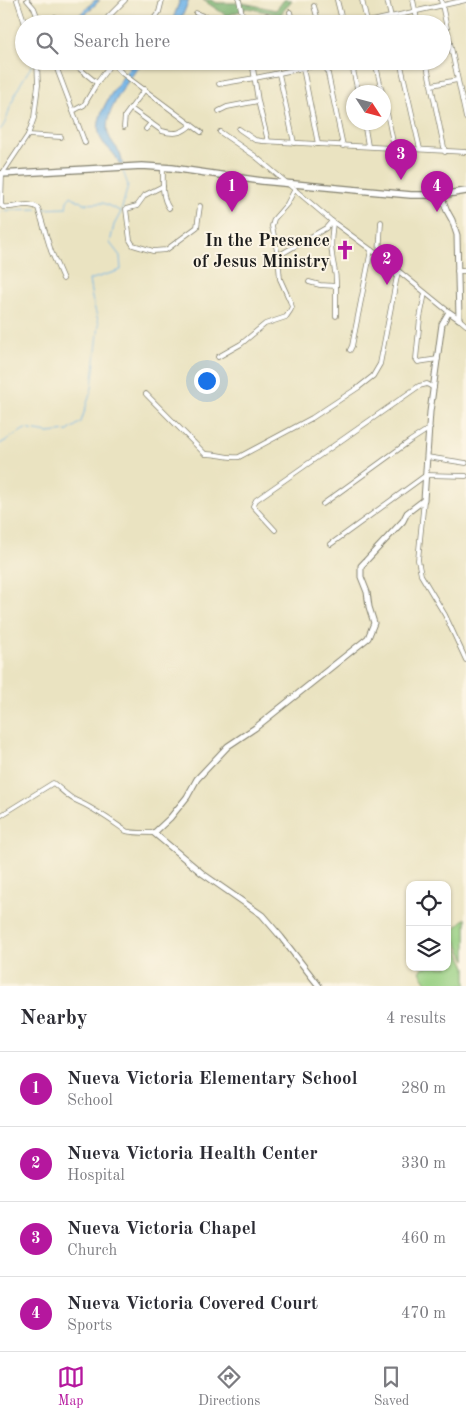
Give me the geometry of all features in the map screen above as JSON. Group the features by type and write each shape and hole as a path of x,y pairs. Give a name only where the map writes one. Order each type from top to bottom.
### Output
{"main road":[{"path":"1,174 129,166 163,167 262,181 410,196 441,195 466,191"}],"street":[{"path":"17,0 22,15"},
{"path":"27,0 34,8 37,15"},
{"path":"110,15 125,0"},
{"path":"157,15 162,0"},
{"path":"239,0 242,15"},
{"path":"337,0 341,15"},
{"path":"362,0 365,15"},
{"path":"387,0 391,15"},
{"path":"413,0 417,15"},
{"path":"441,0 444,15"},
{"path":"399,15 466,0"},
{"path":"314,6 316,15"},
{"path":"196,13 201,15"},
{"path":"451,50 466,118"},
{"path":"38,70 38,97 34,118 28,135 1,174 1,205 7,208 31,204 38,208 51,251 63,279"},
{"path":"57,70 85,143"},
{"path":"81,70 97,83"},
{"path":"73,111 84,105 106,70"},
{"path":"119,70 201,132"},
{"path":"254,70 258,101 268,141"},
{"path":"219,84 296,70"},
{"path":"304,70 318,144"},
{"path":"327,70 343,146"},
{"path":"354,70 357,85"},
{"path":"378,70 381,85"},
{"path":"402,70 420,149"},
{"path":"428,70 445,152"},
{"path":"279,74 294,143"},
{"path":"432,86 457,80"},
{"path":"124,127 130,108 145,90"},
{"path":"219,111 227,106 258,101"},
{"path":"130,108 162,131 171,133 184,131 192,124"},
{"path":"146,129 151,123"},
{"path":"239,129 255,140 466,152"},
{"path":"365,130 368,146"},
{"path":"391,130 394,147"},
{"path":"220,132 255,156 333,221 379,255 466,325"},
{"path":"28,135 61,137"},
{"path":"163,167 165,202 169,208"},
{"path":"163,186 144,195 138,206 126,209 130,240 133,245 153,251 166,250 198,227 200,206"},
{"path":"218,357 241,344 265,324 286,317 292,307 280,279 278,256 273,234 273,221 287,204 294,189"},
{"path":"441,195 456,231 459,319"},
{"path":"278,256 326,228 333,221"},
{"path":"333,221 331,242 333,263 337,274 336,316"},
{"path":"379,255 381,222"},
{"path":"350,350 371,250"},
{"path":"146,394 205,454 219,454 231,458 239,457 312,418 373,376 380,364 398,271"},
{"path":"457,271 466,271"},
{"path":"309,282 336,286"},
{"path":"425,293 420,318 416,359 418,362 438,359"},
{"path":"449,312 442,324 430,412 418,560 421,575 445,615 466,660"},
{"path":"275,530 253,506 256,500 419,386 427,384 434,388"},
{"path":"323,504 410,440 430,428"},
{"path":"427,458 466,463"},
{"path":"331,544 426,475 466,476"},
{"path":"154,833 170,818 197,779 228,746 255,728 368,638 372,632 374,622 369,607 368,592 361,577 362,566 403,521 407,513 424,500"},
{"path":"0,816 53,783 75,800 93,808 130,833 154,833 203,874 262,916 319,986"}],"green space":[{"path":"203,0 211,0 217,3 243,3 276,10 284,0 292,0 280,15 247,8 226,15"},
{"path":"466,918 466,960 451,931"},
{"path":"451,934 466,967 466,986 429,986 420,972 451,971"}],"water":[{"path":"95,0 100,0 85,15 79,15"},
{"path":"180,0 189,0 183,15 174,15"},
{"path":"128,70 136,70 113,106 107,125 109,136 120,153 123,165 119,164 116,156 101,139 98,130 103,109"}],"waterway":[{"path":"0,130 6,121 11,104 29,70"},
{"path":"0,444 25,429 48,433 68,431 81,422 92,388 99,324 89,280 121,270 120,256 110,243 114,225 121,212 128,185 122,168"},
{"path":"41,209 66,208 67,201 71,196 84,204 103,203 120,211"},
{"path":"0,212 37,209"}],"place":[{"name":"Nueva Victoria Chapel","path":"401,180"},
{"name":"Nueva Victoria Elementary School","path":"232,212"},
{"name":"Nueva Victoria Covered Court","path":"437,212"},
{"name":"In the Presence of Jesus Ministry","path":"345,250"},
{"name":"Nueva Victoria Health Center","path":"387,285"}]}
